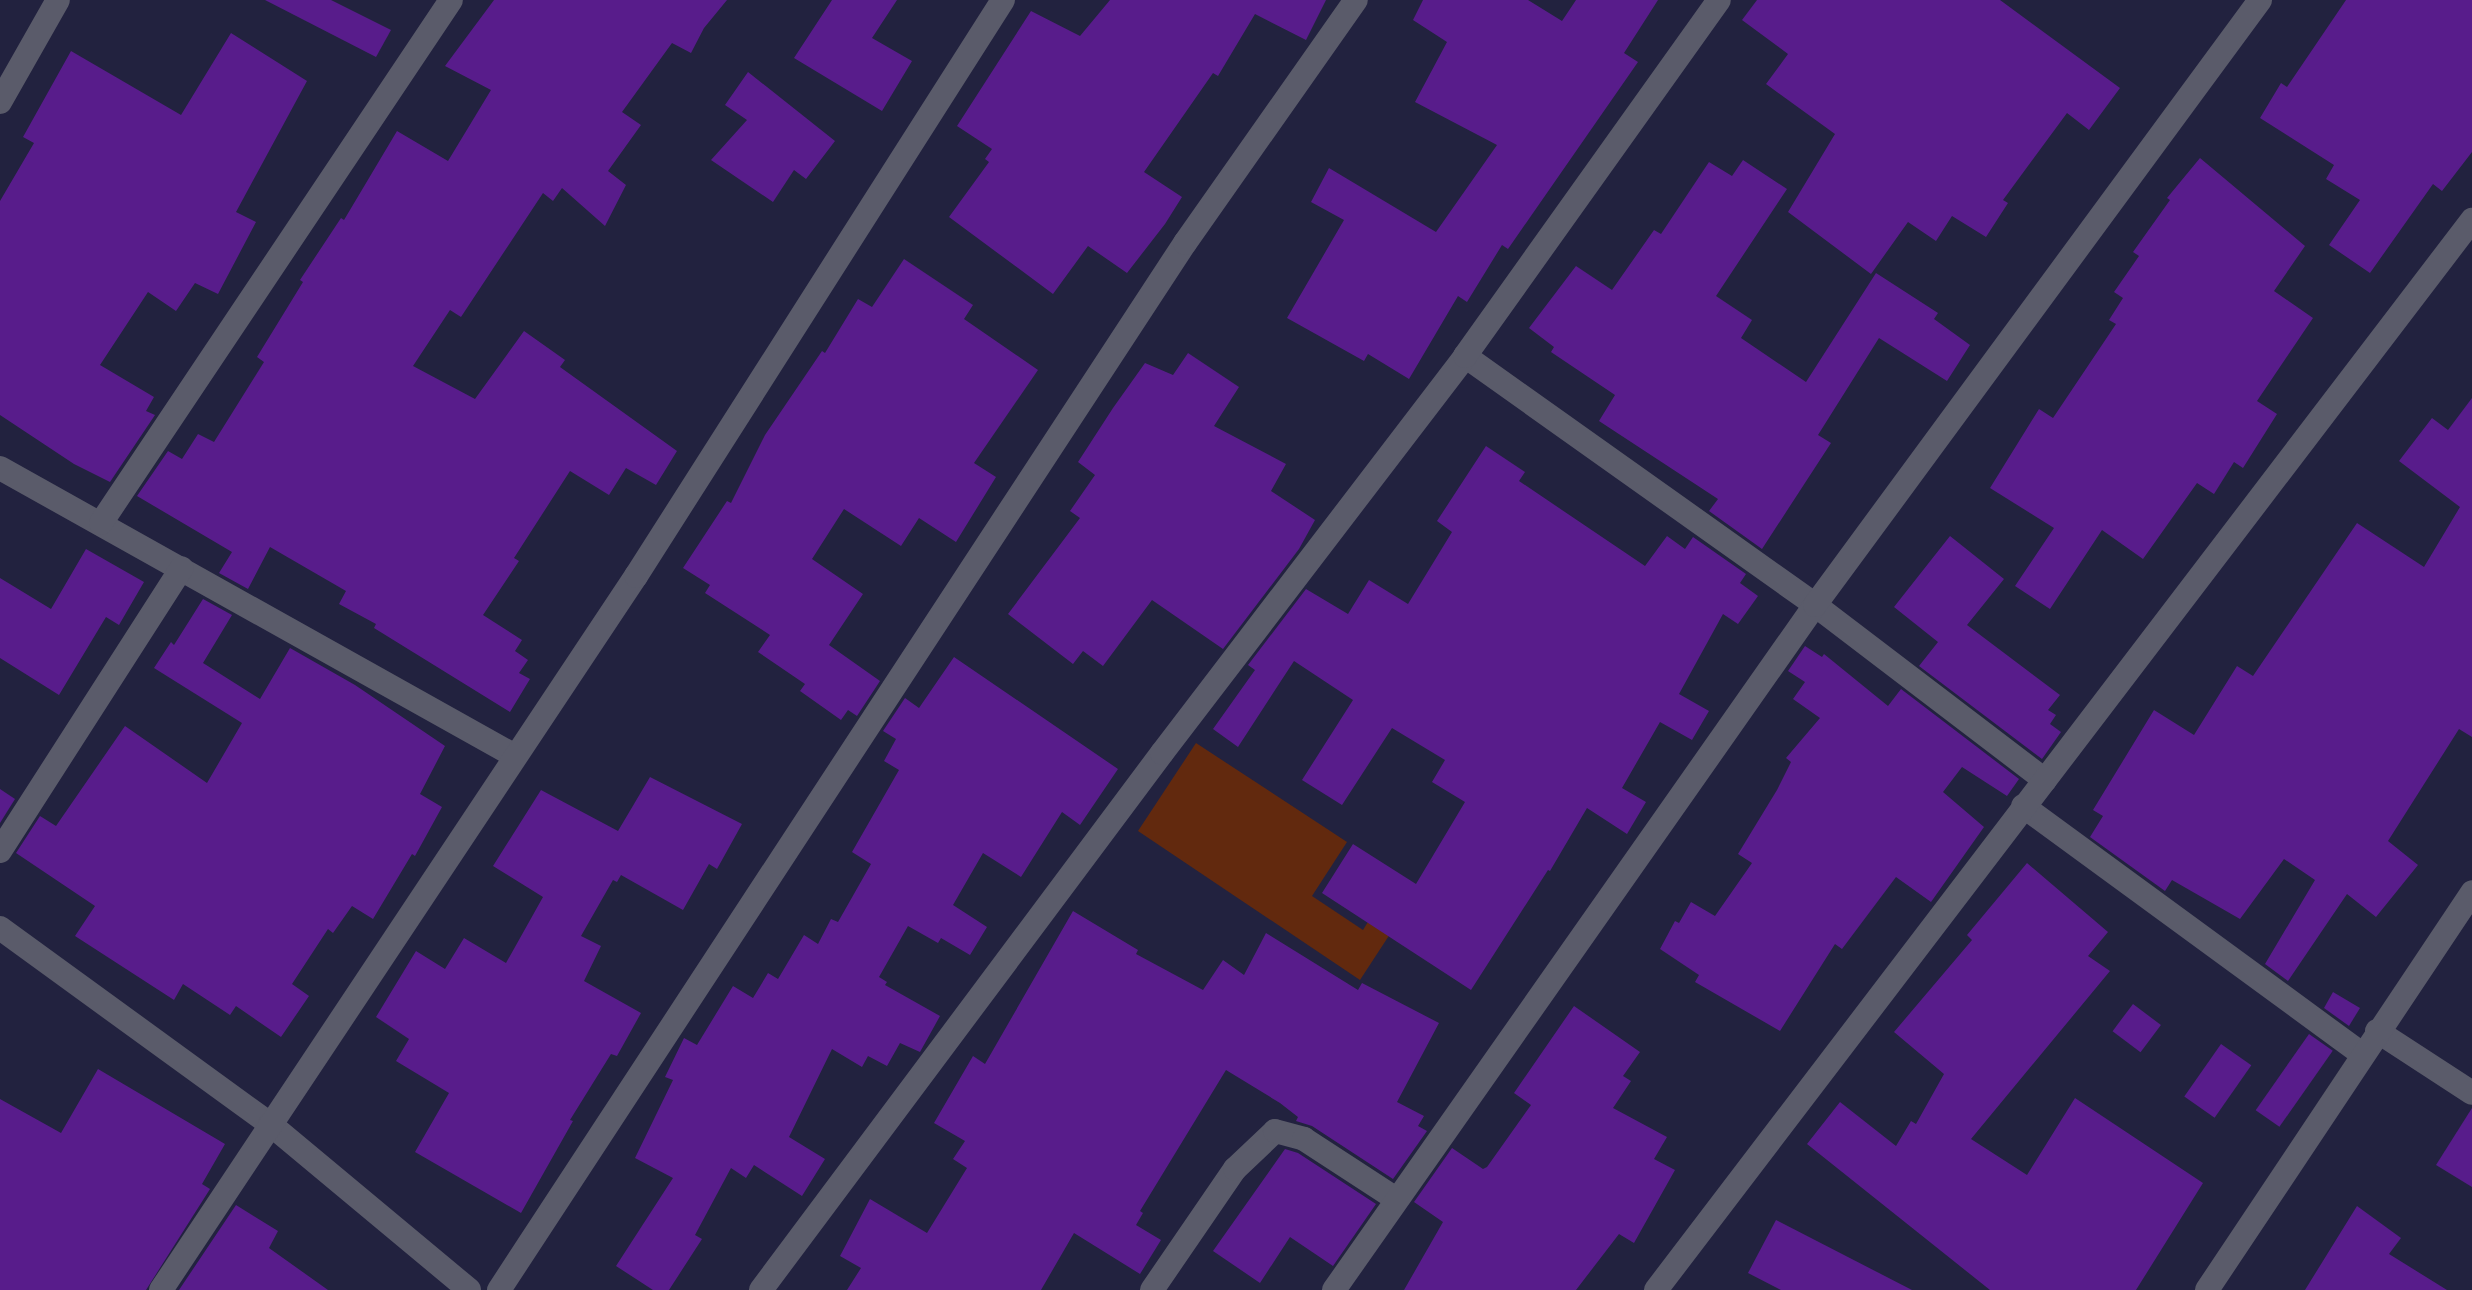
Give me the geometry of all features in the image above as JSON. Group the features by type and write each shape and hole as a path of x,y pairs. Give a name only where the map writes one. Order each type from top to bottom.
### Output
{"street":[{"path":"0,102 58,0"},
{"path":"101,523 451,0"},
{"path":"161,1290 636,576 1003,0"},
{"path":"499,1290 1185,243 1356,0"},
{"path":"761,1290 1162,753 1465,356 1719,0"},
{"path":"1334,1290 1815,605 2260,0"},
{"path":"1656,1290 2472,220"},
{"path":"1465,356 1815,605 2045,780"},
{"path":"0,468 515,756"},
{"path":"0,851 182,568"},
{"path":"2023,806 2362,1054"},
{"path":"2207,1290 2472,892"},
{"path":"0,928 270,1124 469,1290"},
{"path":"2377,1031 2472,1093"},
{"path":"1152,1290 1235,1169 1275,1131 1304,1139 1396,1199"}],"shaded area":[{"path":"1196,743 1347,842 1312,896 1363,930 1371,917 1392,931 1360,980 1138,831"}],"building":[{"path":"265,0 331,0 391,30 376,57"},
{"path":"494,0 727,0 704,28 691,53 672,43 622,112 641,125 608,171 626,185 605,226 562,188 553,201 543,193 461,317 450,310 413,366 475,399 524,331 565,360 560,367 677,451 656,485 626,468 609,495 570,471 514,558 519,561 483,615 522,640 515,651 528,660 519,673 530,679 510,712 374,628 376,624 339,604 346,591 270,547 248,589 219,573 232,552 137,496 168,451 182,459 198,434 214,442 264,362 257,357 303,282 300,280 341,218 344,220 397,131 448,161 491,90 445,66"},
{"path":"832,0 897,0 872,38 912,61 882,111 794,58"},
{"path":"1110,0 1326,0 1306,40 1255,14 1218,76 1213,73 1144,172 1182,197 1165,224 1127,273 1088,246 1053,294 949,217 989,162 985,159 992,149 957,126 1031,11 1080,36"},
{"path":"1423,0 1528,0 1562,21 1576,0 1658,0 1624,53 1638,62 1508,249 1502,245 1467,302 1458,296 1409,379 1368,354 1364,361 1287,318 1344,220 1311,202 1329,168 1436,232 1497,145 1415,102 1447,42 1413,20"},
{"path":"1757,0 2000,0 2120,88 2089,130 2067,113 2003,200 2008,203 1986,237 1952,216 1936,241 1908,222 1871,274 1788,212 1835,134 1766,84 1788,54 1742,20"},
{"path":"2346,0 2472,0 2472,152 2442,191 2433,184 2370,273 2329,245 2360,200 2326,179 2334,165 2260,118 2281,83 2287,87"},
{"path":"231,33 307,81 236,212 256,222 218,294 195,283 176,311 148,292 100,365 154,397 146,411 155,415 110,482 74,464 0,415 0,201 34,143 23,137 71,51 181,115"},
{"path":"748,72 835,141 806,179 794,170 773,202 711,160 747,120 725,105"},
{"path":"2200,158 2305,246 2274,291 2313,318 2257,401 2277,414 2243,468 2234,462 2214,494 2197,483 2143,559 2102,530 2050,609 2015,586 2054,528 1990,488 2039,409 2053,418 2116,324 2109,320 2123,298 2114,292 2139,256 2133,252 2170,200 2167,198"},
{"path":"1743,160 1787,189 1716,296 1752,320 1741,338 1806,382 1876,273 1938,313 1934,319 1970,345 1947,381 1879,338 1818,435 1831,443 1762,549 1709,511 1718,499 1599,421 1615,395 1551,352 1554,347 1529,328 1576,266 1612,290 1654,230 1661,234 1709,162 1732,176"},
{"path":"904,259 973,305 964,319 1038,370 974,463 996,477 956,542 919,518 901,546 844,509 812,559 863,594 829,645 880,681 857,716 848,710 841,720 800,691 805,684 758,652 770,635 705,593 710,585 683,568 727,501 731,503 765,435 822,351 825,353 858,299 872,307"},
{"path":"1188,353 1239,387 1214,426 1286,464 1271,491 1315,520 1299,549 1223,649 1152,600 1103,666 1083,651 1073,664 1008,614 1080,518 1070,511 1095,475 1078,462 1113,408 1145,363 1173,375"},
{"path":"2472,398 2472,737 2459,729 2388,841 2418,865 2376,917 2347,894 2288,981 2265,964 2315,880 2284,859 2240,919 2172,880 2165,891 2090,837 2103,816 2093,810 2154,710 2194,735 2237,666 2253,676 2357,523 2424,567 2460,507 2399,461 2432,418 2448,430"},
{"path":"1486,446 1525,472 1519,481 1645,566 1667,536 1685,549 1693,537 1746,574 1740,583 1758,596 1738,624 1723,614 1679,694 1709,711 1692,740 1660,722 1622,788 1646,802 1627,834 1587,808 1550,871 1471,990 1322,893 1353,844 1416,884 1465,802 1432,782 1445,760 1392,728 1342,805 1302,780 1353,700 1294,661 1238,747 1213,729 1255,670 1248,665 1306,589 1348,614 1369,580 1408,604 1452,532 1437,521"},
{"path":"1950,536 2004,579 1967,625 2060,695 2048,710 2056,715 2050,724 2061,732 2042,759 1919,666 1938,642 1894,607"},
{"path":"86,549 144,582 119,625 106,617 59,695 0,658 0,578 51,609"},
{"path":"203,599 232,615 203,663 260,699 290,648 355,685 445,746 420,794 442,807 415,856 412,854 373,919 352,906 333,933 328,929 292,984 309,996 281,1037 236,1006 230,1015 183,984 174,1000 75,936 95,906 16,853 40,816 56,826 125,726 207,783 242,723 154,668 171,642 174,645"},
{"path":"1805,646 1822,657 1824,654 1888,706 1901,689 2019,779 2007,796 1962,767 1943,792 1984,827 1931,902 1896,877 1842,949 1835,944 1780,1031 1695,982 1699,975 1660,949 1675,921 1679,923 1691,902 1715,916 1752,863 1738,854 1791,762 1786,758 1820,718 1793,699 1805,682 1788,671"},
{"path":"954,657 1118,769 1080,825 1062,812 1021,877 983,853 953,905 987,927 970,955 941,938 938,943 908,926 879,977 887,982 885,985 940,1016 920,1052 900,1043 887,1066 868,1056 862,1067 832,1049 789,1137 825,1159 802,1196 754,1165 746,1178 731,1168 695,1235 702,1239 669,1290 653,1290 616,1266 673,1178 635,1158 673,1080 665,1077 684,1038 697,1045 733,986 753,998 768,973 778,979 804,935 818,944 831,919 838,922 871,864 852,852 899,770 884,761 896,739 883,731 905,698 919,708"},
{"path":"650,777 742,824 717,869 709,864 683,910 621,875 617,882 613,880 581,936 601,946 584,981 641,1013 617,1056 611,1054 570,1120 573,1121 521,1213 415,1152 449,1093 396,1061 409,1039 376,1017 416,951 445,969 464,938 506,963 543,897 493,866 541,790 618,831"},
{"path":"0,789 15,799 0,823"},
{"path":"2027,863 2108,932 2088,956 2110,971 1971,1139 2027,1175 2075,1098 2203,1183 2136,1290 1990,1290 1807,1144 1840,1102 1896,1146 1911,1121 1916,1124 1944,1074 1894,1032 1972,940 1967,935"},
{"path":"1073,911 1138,950 1136,954 1203,990 1223,960 1244,975 1266,933 1358,990 1362,983 1439,1023 1397,1102 1424,1116 1418,1126 1427,1131 1393,1179 1312,1126 1296,1121 1298,1117 1280,1103 1226,1070 1140,1211 1143,1213 1136,1225 1161,1240 1140,1274 1074,1233 1041,1290 847,1290 861,1268 840,1256 870,1199 927,1233 967,1168 953,1159 965,1141 934,1123 973,1056 985,1064"},
{"path":"2333,992 2360,1008 2349,1026 2324,1008"},
{"path":"2133,1004 2161,1025 2140,1052 2113,1031"},
{"path":"1574,1006 1640,1052 1623,1076 1631,1081 1613,1108 1667,1137 1654,1159 1675,1170 1634,1243 1619,1234 1576,1290 1404,1290 1443,1222 1414,1202 1452,1148 1483,1169 1487,1167 1531,1105 1514,1093"},
{"path":"2309,1034 2333,1051 2279,1127 2256,1110"},
{"path":"2221,1044 2251,1065 2215,1118 2184,1096"},
{"path":"98,1069 225,1144 202,1184 210,1189 146,1290 0,1290 0,1099 61,1133"},
{"path":"2472,1108 2472,1187 2436,1165"},
{"path":"1285,1149 1298,1153 1376,1204 1333,1266 1290,1237 1260,1283 1213,1251"},
{"path":"236,1205 278,1231 269,1248 328,1290 179,1290"},
{"path":"2357,1206 2401,1238 2389,1254 2447,1290 2305,1290"},
{"path":"1776,1220 1912,1290 1781,1290 1748,1273"}]}
